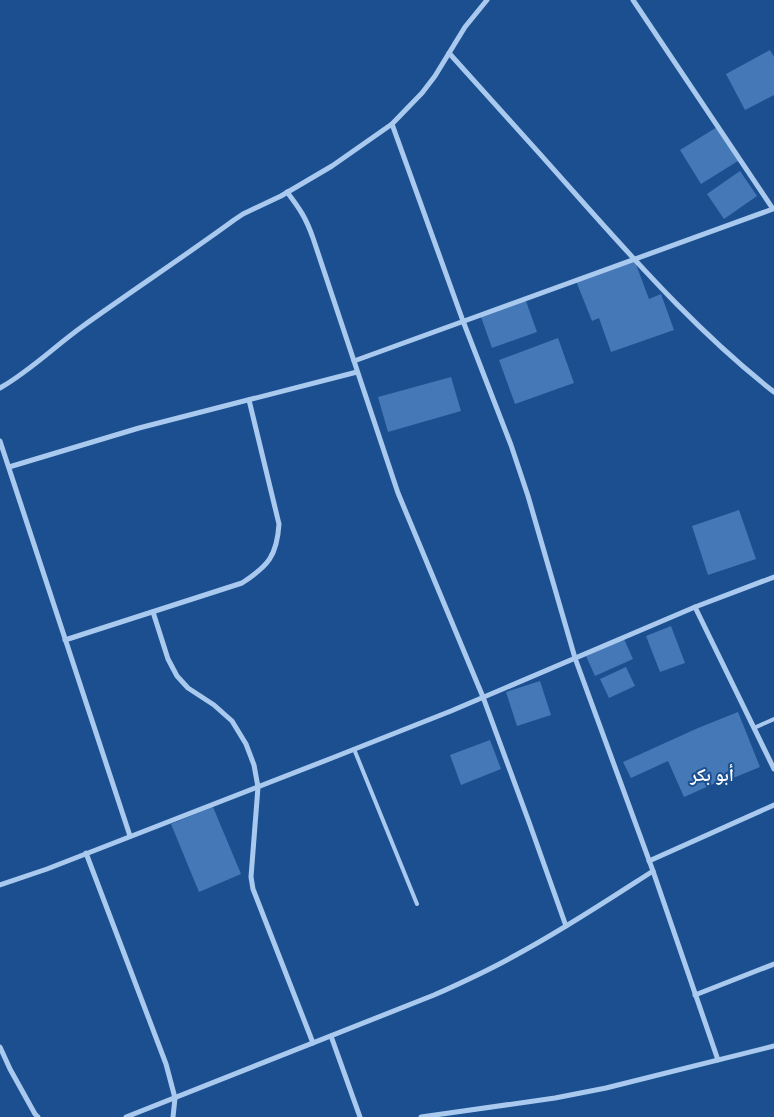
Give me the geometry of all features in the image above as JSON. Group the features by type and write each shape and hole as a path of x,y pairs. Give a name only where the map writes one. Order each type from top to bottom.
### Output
{"street":[{"path":"0,388 15,379 81,327 234,220 332,166 392,124 422,93 465,27 487,0"},
{"path":"354,361 773,209 633,0"},
{"path":"449,53 682,310 774,392"},
{"path":"392,124 463,321 526,487 575,658 653,872 718,1060"},
{"path":"287,192 307,222 398,493 483,697 566,926"},
{"path":"9,467 138,428 357,372"},
{"path":"65,640 242,584 259,572 269,560 275,550 279,524 249,400"},
{"path":"0,441 130,836"},
{"path":"0,885 86,854 354,749 483,697 695,607 774,577"},
{"path":"695,607 774,769"},
{"path":"153,612 168,658 177,676 188,688 214,705 232,721 246,744 254,765 258,787 251,877 253,889 313,1043"},
{"path":"649,861 774,805"},
{"path":"86,854 166,1064 175,1098 173,1117"},
{"path":"126,1117 464,982 515,956 653,872"},
{"path":"696,995 774,964"},
{"path":"331,1036 360,1117"},
{"path":"421,1117 555,1098 606,1088 774,1046"},
{"path":"0,1047 10,1069 38,1117"}],"lane":[{"path":"754,728 774,719"},
{"path":"354,749 417,904"}],"building":[{"path":"770,50 774,57 774,95 745,110 726,74"},
{"path":"717,127 738,161 701,184 680,150"},
{"path":"740,171 757,196 724,219 707,194"},
{"path":"634,259 649,299 661,294 674,330 611,352 599,318 592,321 576,281"},
{"path":"526,301 537,332 492,348 481,317"},
{"path":"558,338 574,383 515,404 499,360"},
{"path":"451,377 461,411 388,432 378,397"},
{"path":"739,510 756,559 708,575 692,526"},
{"path":"671,626 685,663 660,672 646,636"},
{"path":"624,639 633,659 595,676 586,656"},
{"path":"626,667 635,686 609,698 600,679"},
{"path":"540,681 551,715 517,726 506,692"},
{"path":"738,712 760,767 721,783 720,781 684,797 668,761 631,778 623,762"},
{"path":"490,740 501,769 461,785 450,755"},
{"path":"213,807 241,874 199,892 171,824"}],"district":[{"name":"أبو بكر","path":"712,775"}]}
